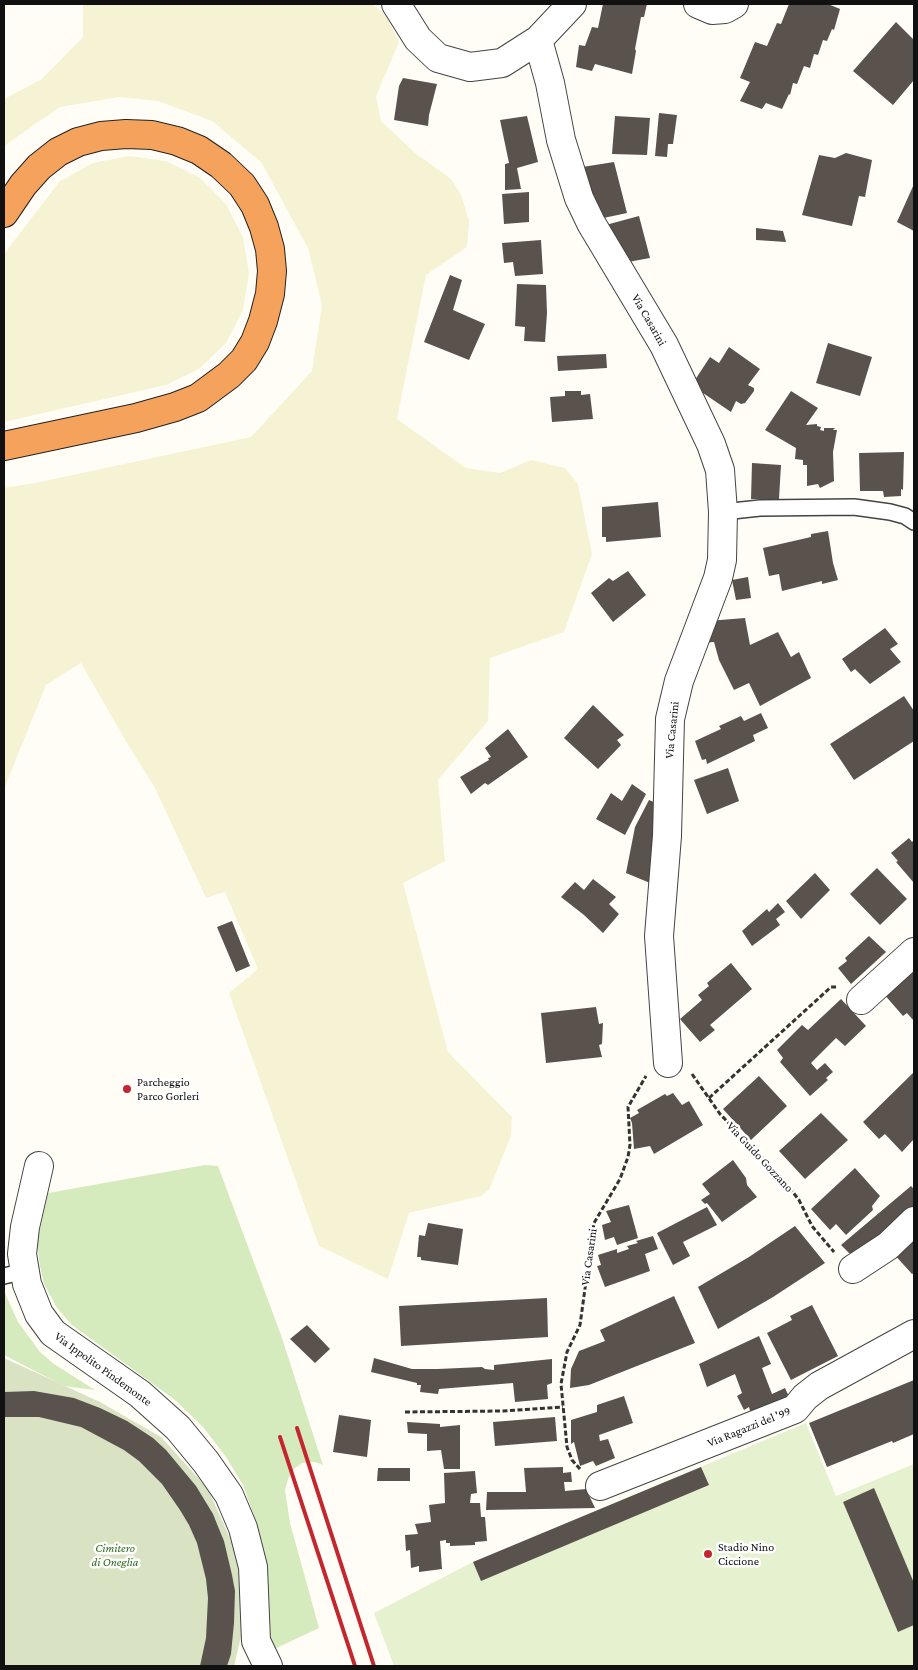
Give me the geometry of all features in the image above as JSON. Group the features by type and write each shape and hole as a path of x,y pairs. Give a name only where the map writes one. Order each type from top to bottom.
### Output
{"highway":[{"path":"4,213 39,166 58,152 78,142 101,136 126,134 152,135 177,141 199,150 221,165 242,185 255,205 264,227 270,249 272,271 270,294 255,342 244,360 230,375 198,398 175,407 136,418 4,446"}],"street":[{"path":"396,4 418,38 438,58 470,66 502,63 538,40 572,4"},
{"path":"698,4 712,10 725,9 734,4"},
{"name":"Via Casarini","path":"538,40 550,83 561,140 579,198 591,222 664,345 711,444 720,470 723,512 722,560 718,578 679,681 670,719 667,836 659,936 668,1062"},
{"path":"862,1000 914,952"},
{"name":"Via Ippolito Pindemonte","path":"39,1166 25,1227 22,1254 14,1274 28,1284 39,1314 52,1333 140,1394 178,1428 206,1462 229,1495 243,1528 253,1567 256,1641 268,1666"},
{"path":"853,1269 888,1246 914,1221"},
{"name":"Via Ragazzi del '99","path":"600,1486 795,1408 819,1386 914,1334"}],"lane":[{"path":"723,512 760,508 854,507 890,512 905,516 914,522"}],"path":[{"path":"709,1098 831,987 847,988 862,1000"},
{"name":"Via Guido Gozzano","path":"668,1062 678,1063 686,1067 735,1130 781,1176 799,1200 812,1226 826,1244 853,1269"},
{"name":"Via Casarini","path":"600,1486 584,1474 572,1460 567,1447 561,1384 567,1352 580,1325 594,1223 620,1179 628,1157 630,1145 628,1107 647,1074 668,1062"},
{"path":"405,1412 503,1411 563,1407"}],"shaded area":[{"path":"83,4 373,4 387,17 399,42 376,96 381,121 414,152 451,179 461,195 469,221 467,247 426,275 397,419 466,468 500,473 531,460 565,468 578,484 592,554 564,632 490,658 488,721 438,780 445,861 403,883 448,1052 512,1117 511,1136 489,1190 481,1196 409,1213 388,1279 319,1246 229,993 258,969 225,892 206,898 154,786 81,663 46,685 4,789 4,488 251,437 312,371 322,305 308,248 261,162 212,121 158,101 119,97 60,107 4,146 4,99 42,79 83,37"},
{"path":"129,156 166,161 200,178 226,204 243,237 249,273 243,310 226,343 199,369 166,385 4,422 4,254 60,181 93,163"}],"green space":[{"path":"205,1165 218,1166 281,1335 323,1465 315,1462 302,1463 294,1469 288,1479 285,1490 290,1523 319,1628 270,1651 267,1640 269,1606 267,1568 258,1527 243,1485 226,1457 203,1427 175,1400 72,1325 57,1308 44,1284 40,1266 37,1242 48,1193"},
{"path":"4,1291 18,1322 40,1352 54,1364 95,1390 64,1386 4,1355"},
{"name":"Cimitero di Oneglia","path":"4,1358 100,1402 161,1437 208,1489 237,1554 244,1624 234,1666 4,1666"},
{"name":"Stadio Nino Ciccione","path":"806,1423 836,1496 914,1464 914,1666 394,1666 374,1613 473,1562"}],"building":[{"path":"603,4 647,4 644,17 641,17 632,74 595,64 592,71 576,67 579,45 585,46 592,27 598,28"},
{"path":"789,4 828,4 840,9 834,30 832,29 827,41 823,40 818,55 814,54 810,68 804,66 797,84 793,83 790,95 782,109 766,103 762,109 740,101 750,82 740,78 755,42 767,46 777,23 781,24"},
{"path":"896,22 914,40 914,80 893,105 853,71"},
{"path":"403,78 437,84 428,126 394,120 399,86"},
{"path":"659,113 677,115 673,144 668,144 667,157 655,156"},
{"path":"527,116 538,162 517,168 521,189 505,190 505,164 509,163 500,120"},
{"path":"615,116 650,118 647,155 612,154"},
{"path":"846,153 872,160 865,197 859,196 852,226 802,215 819,155 835,158"},
{"path":"614,162 627,213 594,220 576,168"},
{"path":"914,184 914,231 897,222"},
{"path":"529,192 529,222 504,224 502,194"},
{"path":"639,216 650,258 628,262 602,226"},
{"path":"756,228 783,231 786,242 756,240"},
{"path":"541,240 543,274 515,276 513,262 504,263 502,243"},
{"path":"450,275 462,280 453,310 485,324 469,360 424,342"},
{"path":"517,284 546,285 545,342 524,341 525,327 515,326"},
{"path":"828,343 872,357 860,396 816,383"},
{"path":"729,347 760,369 748,385 754,388 754,391 745,403 741,404 736,401 731,412 700,391 701,389 693,383 710,357 719,363"},
{"path":"606,354 607,368 558,371 557,356"},
{"path":"565,391 581,391 581,395 590,394 593,419 552,422 550,397 565,396"},
{"path":"791,391 818,408 806,425 817,424 817,426 821,427 820,430 824,431 824,428 835,428 833,430 837,430 833,452 834,481 820,488 818,484 807,486 807,465 803,465 803,460 795,459 796,448 765,430"},
{"path":"904,452 903,490 901,489 901,496 884,497 883,491 860,491 859,453"},
{"path":"752,463 781,465 779,499 751,499"},
{"path":"658,502 661,537 606,542 606,537 602,537 602,507"},
{"path":"828,531 838,580 822,584 822,581 782,591 779,574 769,576 763,548 811,537 811,534"},
{"path":"628,571 646,595 613,622 591,593 609,578 613,581"},
{"path":"748,577 751,598 736,600 732,580"},
{"path":"745,618 750,645 778,632 791,657 799,652 811,678 760,706 749,683 734,690 719,660 714,642 700,643 708,621"},
{"path":"885,628 898,644 890,649 901,662 870,684 855,669 851,672 842,659"},
{"path":"904,696 914,711 914,741 854,780 830,744"},
{"path":"593,705 624,735 617,740 621,745 598,769 564,738"},
{"path":"761,713 768,728 753,735 755,741 707,764 706,759 702,760 695,741 721,729 719,726 741,716 744,721"},
{"path":"508,729 528,757 488,785 485,783 471,794 460,777 489,760 488,758 491,757 485,748"},
{"path":"728,768 739,801 707,814 694,780"},
{"path":"632,784 646,794 625,835 596,819 611,793 622,801"},
{"path":"649,800 663,806 650,883 626,873 635,827"},
{"path":"909,838 912,842 914,840 914,883 896,862 898,861 891,853"},
{"path":"877,868 907,899 880,925 850,894"},
{"path":"815,873 830,890 801,919 786,901"},
{"path":"593,879 616,897 609,904 619,914 603,933 561,897 575,882 584,890"},
{"path":"778,903 785,912 776,919 780,925 752,946 742,931 767,909 769,912"},
{"path":"232,921 250,966 236,972 217,927"},
{"path":"869,936 886,952 851,984 838,968 847,961 845,958"},
{"path":"731,963 752,989 710,1025 715,1030 700,1042 680,1019 702,1000 698,995 709,986 707,983"},
{"path":"914,966 914,1021 907,1013 903,1016 883,993"},
{"path":"841,999 866,1026 845,1046 836,1038 811,1063 817,1070 825,1063 833,1072 826,1078 828,1080 810,1096 780,1062 783,1058 777,1050 802,1025 808,1030"},
{"path":"596,1007 599,1024 603,1023 602,1044 599,1045 602,1057 546,1063 541,1013"},
{"path":"913,1073 914,1139 902,1152 885,1134 879,1139 863,1122"},
{"path":"759,1076 787,1106 751,1140 723,1109"},
{"path":"673,1093 682,1105 689,1101 703,1125 654,1154 650,1146 634,1149 630,1118 639,1113 637,1110 665,1094 667,1096"},
{"path":"821,1113 848,1140 805,1179 779,1151"},
{"path":"733,1160 746,1178 747,1185 757,1197 722,1222 707,1203 705,1204 701,1200 710,1194 702,1184"},
{"path":"855,1168 880,1196 872,1206 873,1210 846,1235 836,1224 830,1230 811,1209"},
{"path":"911,1186 914,1189 914,1208 863,1257 849,1253 841,1245"},
{"path":"629,1205 638,1238 617,1245 614,1237 605,1240 602,1225 611,1222 606,1211"},
{"path":"707,1207 717,1225 683,1242 690,1256 673,1265 657,1233"},
{"path":"428,1223 463,1229 458,1265 421,1260 421,1257 417,1257 419,1235 425,1236"},
{"path":"795,1226 825,1263 773,1297 718,1329 698,1287 749,1257"},
{"path":"914,1232 914,1273 912,1274 893,1253"},
{"path":"653,1236 658,1249 645,1254 650,1271 605,1287 597,1266 601,1265 598,1255 617,1249 617,1253 629,1249 627,1246 638,1243 636,1241"},
{"path":"674,1296 695,1343 589,1385 570,1388 571,1369 579,1351 605,1341 600,1330"},
{"path":"547,1298 548,1337 401,1346 399,1306"},
{"path":"812,1305 838,1356 791,1380 767,1333 792,1320 790,1316"},
{"path":"307,1325 330,1349 315,1363 290,1339"},
{"path":"759,1336 771,1364 762,1368 772,1394 785,1388 792,1403 752,1418 749,1407 744,1410 737,1396 742,1393 735,1374 707,1387 699,1364"},
{"path":"374,1358 412,1369 482,1367 494,1370 494,1365 552,1359 552,1383 547,1385 548,1399 515,1402 513,1383 439,1389 438,1394 420,1392 421,1385 417,1385 417,1383 371,1372"},
{"path":"914,1380 914,1434 827,1467 809,1423"},
{"path":"34,1391 74,1398 127,1421 153,1438 166,1450 196,1486 213,1514 224,1541 235,1591 231,1654 227,1666 200,1666 206,1638 208,1598 206,1579 197,1543 189,1525 162,1484 139,1461 124,1450 81,1427 39,1417 4,1417 4,1392"},
{"path":"624,1396 633,1423 599,1435 600,1441 608,1439 615,1458 596,1466 593,1461 580,1466 574,1442 571,1444 571,1420 597,1412 597,1405"},
{"path":"339,1415 371,1420 367,1457 333,1452"},
{"path":"555,1417 557,1441 495,1446 493,1422"},
{"path":"407,1422 440,1424 440,1427 460,1425 460,1469 444,1469 441,1450 427,1451 427,1434 408,1433"},
{"path":"563,1467 563,1473 571,1472 572,1482 564,1482 565,1491 586,1489 595,1508 486,1510 487,1492 526,1492 524,1468"},
{"path":"701,1467 709,1485 481,1581 473,1562"},
{"path":"378,1468 410,1468 410,1481 377,1481"},
{"path":"475,1471 477,1493 471,1494 470,1503 480,1503 481,1517 485,1517 487,1541 475,1542 475,1545 450,1546 450,1543 446,1543 446,1540 440,1541 442,1569 419,1572 419,1566 411,1568 410,1550 406,1551 405,1535 418,1534 415,1524 431,1522 429,1505 445,1503 444,1473"},
{"path":"874,1488 914,1583 914,1625 898,1632 843,1502"}],"railway":[{"path":"297,1428 374,1666"},
{"path":"280,1437 355,1666"}],"place":[{"name":"Parcheggio Parco Gorleri","path":"127,1089"},
{"name":"Stadio Nino Ciccione","path":"708,1554"}]}
